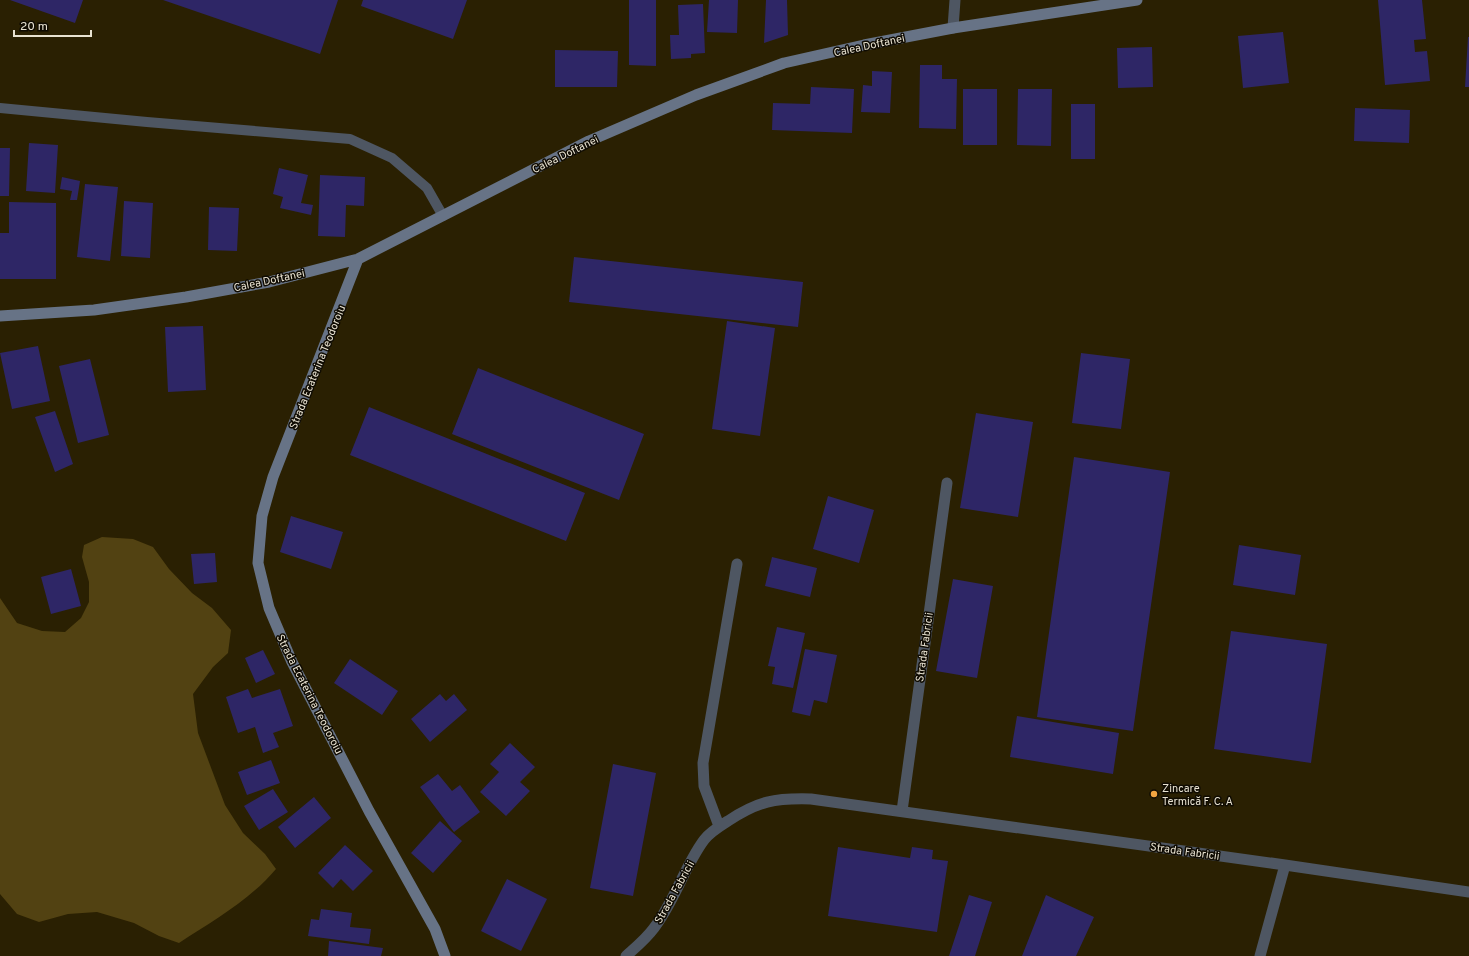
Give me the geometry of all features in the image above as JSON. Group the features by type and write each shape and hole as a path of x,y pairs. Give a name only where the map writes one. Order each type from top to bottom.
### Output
{"main road":[{"name":"Calea Doftanei","path":"0,316 94,310 186,296 269,282 358,259 589,141 696,95 784,63 864,45 953,28 1137,0"},
{"name":"Strada Ecaterina Teodoroiu","path":"358,259 273,477 262,516 258,563 269,608 292,662 369,811 435,929 445,956"}],"street":[{"path":"953,28 955,0"},
{"name":"Strada Fabricii","path":"902,811 947,483"},
{"path":"719,826 704,786 703,763 737,564"},
{"name":"Strada Fabricii","path":"626,956 641,944 655,928 705,839 719,826 739,814 761,803 786,798 811,799 902,811 1469,892"},
{"path":"1260,956 1285,865"}],"lane":[{"path":"0,108 350,140 392,158 427,188 443,216"}],"shaded area":[{"path":"102,537 133,539 153,547 169,569 192,593 212,608 231,630 228,653 213,667 193,694 198,733 225,805 243,833 265,854 276,869 255,891 218,918 179,943 159,936 134,923 97,912 68,914 39,922 17,914 0,894 0,598 17,623 42,631 65,632 81,618 89,602 89,582 82,557 84,545"}],"building":[{"path":"10,0 83,0 75,23"},
{"path":"163,0 338,0 320,54"},
{"path":"363,0 467,0 453,39 361,6"},
{"path":"629,0 656,0 656,66 629,65"},
{"path":"709,0 738,0 737,33 707,32"},
{"path":"766,0 787,0 788,35 764,43"},
{"path":"1378,0 1422,0 1426,39 1414,40 1415,52 1427,51 1430,81 1385,85"},
{"path":"703,4 705,53 691,54 691,58 671,59 670,35 679,35 678,5"},
{"path":"1283,32 1289,83 1243,88 1238,36"},
{"path":"1468,37 1469,87 1465,87"},
{"path":"1152,47 1153,87 1118,88 1117,48"},
{"path":"555,50 618,51 617,87 555,87"},
{"path":"920,65 942,65 942,79 957,79 956,129 919,128"},
{"path":"872,71 892,72 890,113 861,112 863,85 872,86"},
{"path":"811,87 854,89 852,133 772,130 773,103 810,104"},
{"path":"963,89 997,89 997,145 963,145"},
{"path":"1018,89 1052,89 1051,146 1017,145"},
{"path":"1071,104 1095,104 1095,159 1071,159"},
{"path":"1355,108 1410,110 1409,143 1354,141"},
{"path":"29,143 58,145 55,193 26,191"},
{"path":"0,148 10,148 9,196 0,196"},
{"path":"279,168 308,175 301,203 313,205 311,215 280,208 283,197 273,194"},
{"path":"320,175 365,177 364,206 346,205 345,237 318,236"},
{"path":"62,177 80,181 77,200 70,200 72,191 60,189"},
{"path":"85,184 118,187 110,261 77,257"},
{"path":"124,201 153,203 150,258 121,256"},
{"path":"9,202 56,203 56,279 0,279 0,233 9,233"},
{"path":"209,207 239,208 237,251 208,250"},
{"path":"574,257 803,282 798,327 569,302"},
{"path":"727,321 775,328 760,436 712,429"},
{"path":"203,326 206,390 168,392 165,327"},
{"path":"38,346 50,401 12,409 0,353"},
{"path":"1081,353 1130,359 1121,429 1072,423"},
{"path":"90,359 109,435 78,443 59,366"},
{"path":"478,368 644,434 619,500 452,434"},
{"path":"369,407 585,493 566,541 350,455"},
{"path":"55,411 73,464 55,472 35,417"},
{"path":"976,413 1033,422 1018,517 960,508"},
{"path":"1074,457 1170,472 1133,731 1037,717"},
{"path":"828,496 874,510 859,563 813,549"},
{"path":"291,516 343,532 331,569 280,552"},
{"path":"1239,545 1301,555 1295,595 1233,585"},
{"path":"215,553 217,582 194,584 191,554"},
{"path":"772,557 817,568 810,597 765,586"},
{"path":"71,569 81,606 51,614 41,577"},
{"path":"953,579 993,586 977,678 936,671"},
{"path":"777,627 805,633 793,688 772,684 775,667 768,666"},
{"path":"1231,631 1327,644 1311,763 1214,749"},
{"path":"805,649 837,655 827,703 814,700 810,716 792,712"},
{"path":"263,650 275,674 256,683 245,658"},
{"path":"350,659 398,691 382,715 334,683"},
{"path":"248,689 252,698 280,689 293,726 273,733 279,747 263,753 255,727 238,733 226,697"},
{"path":"440,694 446,701 454,694 467,710 430,742 411,719"},
{"path":"1017,716 1119,733 1113,774 1010,757"},
{"path":"510,743 535,767 520,782 530,791 506,816 480,792 499,772 490,764"},
{"path":"271,760 280,783 247,795 238,772"},
{"path":"613,764 656,773 633,896 590,888"},
{"path":"438,774 452,791 460,785 480,812 454,832 420,787"},
{"path":"273,789 288,812 259,830 244,806"},
{"path":"314,797 331,818 295,848 278,827"},
{"path":"440,821 462,841 433,873 411,853"},
{"path":"345,845 373,871 353,891 341,879 333,888 318,873"},
{"path":"838,847 910,858 912,847 933,850 932,859 948,861 937,932 828,916"},
{"path":"507,879 547,899 521,951 481,931"},
{"path":"969,895 992,902 975,956 949,956"},
{"path":"1046,895 1094,917 1076,956 1022,956"},
{"path":"321,909 352,913 350,927 371,929 369,944 308,936 311,919 319,920"},
{"path":"329,941 383,948 381,956 328,956"}],"place":[{"name":"Zincare Termică F. C. A","path":"1154,794"}]}
